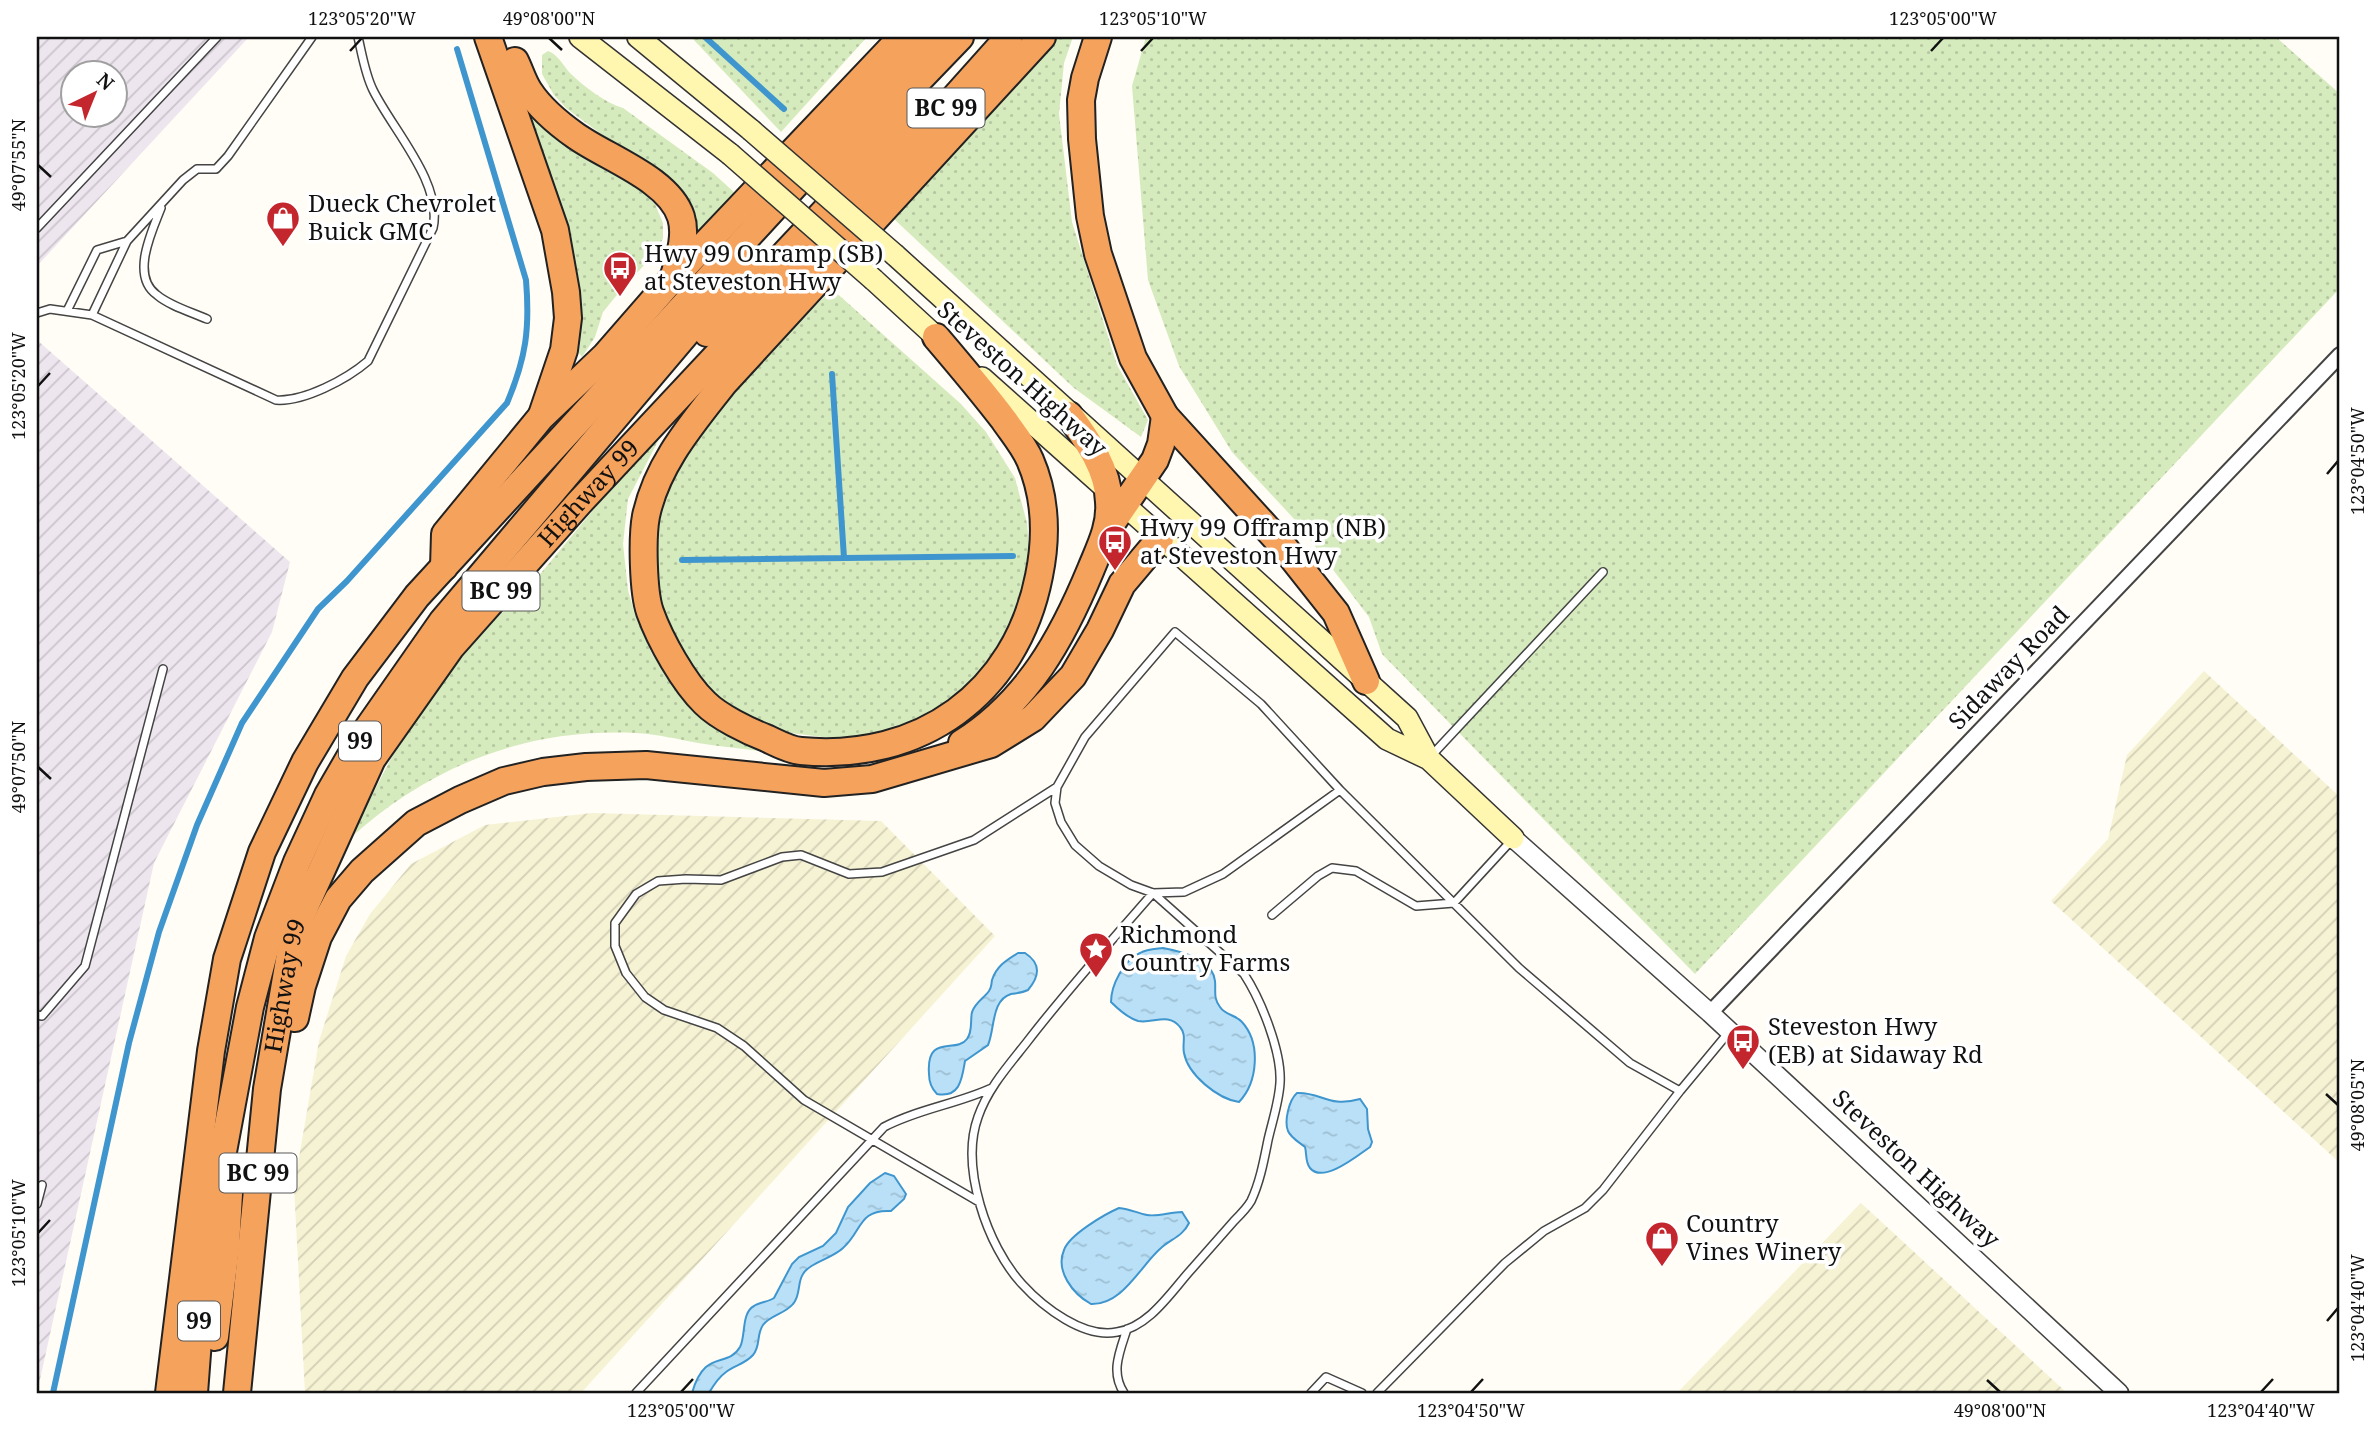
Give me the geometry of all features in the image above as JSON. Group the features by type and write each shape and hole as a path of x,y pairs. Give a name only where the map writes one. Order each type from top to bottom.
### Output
{"highway":[{"path":"488,37 555,230 566,292 568,318 564,350 541,417"},
{"path":"444,567 445,534 541,417 605,356 673,278 902,37"},
{"name":"BC 99","path":"169,1393 211,1051 227,959 258,863 304,762 355,678 417,596 931,37"},
{"name":"99","path":"194,1393 205,1248 250,1007 268,939 297,862 328,795 361,738 442,622 763,243 960,37"},
{"name":"99","path":"587,453 765,275 990,37"},
{"name":"Highway 99","path":"237,1393 267,1089 294,931 372,759 452,647 579,503 882,179 1009,37"},
{"path":"936,337 987,397 1030,460 1042,498 1045,520 1044,551 1035,600 1017,645 990,684 967,705 938,724 888,744 843,753 797,751 752,733 706,704 672,660 649,610 644,565 646,518 660,472 684,434 724,383 1042,37"},
{"path":"1098,37 1081,100 1090,216 1098,254 1133,358 1165,416 1283,546 1336,613 1366,681"},
{"path":"517,49 520,127"},
{"path":"517,49 529,91 556,120 576,136 659,186 674,203 681,217 683,233 673,278"},
{"path":"1069,415 1088,440 1117,499"},
{"path":"940,758 982,730 1014,701 1048,658 1073,611 1117,499 1144,480 1155,460 1161,444 1165,416"},
{"path":"267,1089 285,1064 302,986 318,937 338,899 362,872 416,823 503,782 543,772 586,766 646,765 824,783 872,779 992,744 1033,718 1073,676 1100,630 1122,584 1160,538"},
{"name":"99","path":"210,1393 226,1247 234,1084"}],"main road":[{"name":"Steveston Highway","path":"580,37 730,154 1387,739 1429,759 1513,838"},
{"name":"Steveston Highway","path":"638,37 751,130 895,255 1366,681 1407,719 1429,759"}],"street":[{"name":"Sidaway Road","path":"1710,1013 2340,355"},
{"name":"Steveston Highway","path":"1513,838 1710,1013 2119,1393"}],"lane":[{"path":"37,228 216,37"},
{"path":"92,315 127,241 183,180 197,170 216,169 228,156 312,37"},
{"path":"37,313 50,309 92,315 276,401 290,401 352,375 368,361 433,228 436,213 418,163 372,88 358,37"},
{"path":"164,201 149,239 144,273 148,285 156,295 206,319"},
{"path":"67,311 97,250 127,241"},
{"path":"1429,759 1603,572"},
{"path":"1340,790 1223,874 1184,892 1153,893 1073,983 992,1087 978,1117 972,1145 979,1202 990,1232 1009,1267 1040,1303 1061,1318 1096,1331 1115,1333 1127,1329 1154,1312 1251,1202 1262,1168 1280,1083 1277,1051 1253,988 1244,974 1153,893 1131,885 1099,866 1075,845 1061,822 1055,803 1057,787 1085,737 1175,632 1261,704 1340,790 1519,968 1630,1063 1680,1091"},
{"path":"37,1015 42,1016 85,966 163,669"},
{"path":"979,1202 804,1100 744,1046 717,1028 664,1010 645,997 626,973 615,946 615,923 636,894 658,881 720,880 782,857 801,855 849,874 882,872 974,839 1057,787"},
{"path":"1272,915 1318,876 1332,868 1356,871 1416,906 1454,903 1513,838"},
{"path":"1377,1393 1505,1263 1544,1231 1585,1208 1594,1199 1730,1032"},
{"path":"636,1393 884,1127 907,1115 971,1098 992,1087"},
{"path":"37,1204 42,1185"},
{"path":"1124,1393 1118,1385 1116,1363 1127,1329"},
{"path":"1311,1393 1326,1377 1362,1393"}],"shaded area":[{"path":"37,37 249,37 37,266"},
{"path":"37,340 290,562 272,632 154,863 37,1393"},
{"path":"2204,671 2340,797 2340,1163 2051,901 2108,839 2127,755"},
{"path":"592,813 881,821 995,936 581,1393 305,1393 294,1187 319,1041 346,956 370,914 411,864 485,825"},
{"path":"1861,1203 2067,1393 1677,1393"}],"green space":[{"path":"691,37 867,37 781,132"},
{"path":"1059,37 1073,37 1064,63 1059,114 1072,222 1117,365 1148,420 1141,437 1074,388 894,219"},
{"path":"1146,37 2276,37 2340,94 2340,288 1695,974 1382,654 1369,617 1296,521 1232,452 1179,366 1148,280 1132,86"},
{"path":"548,51 589,89 623,108 713,173 735,193 697,233 686,204 650,170 566,108 554,95 542,74 542,55"},
{"path":"531,113 568,147 642,191 655,204 663,223 663,238 658,251 603,312 595,337 582,357 579,353 580,299 573,252 529,117"},
{"path":"832,289 961,404 986,432 1015,478 1027,523 1031,570 1015,630 953,704 899,728 855,737 831,738 783,732 744,715 726,703 695,673 682,656 657,597 656,506 699,425"},
{"path":"671,416 628,499 623,544 628,590 634,612 652,654 679,691 772,753 643,734 594,733 555,737 518,745 446,772 380,813 349,839 405,732 474,633 502,613 532,584"}],"water":[{"path":"1163,948 1195,957 1208,967 1213,973 1218,1004 1222,1010 1240,1020 1248,1031 1255,1062 1250,1084 1239,1102 1213,1091 1191,1070 1184,1049 1183,1033 1175,1023 1165,1019 1138,1021 1111,1002 1116,981 1129,961 1143,952"},
{"path":"1018,953 1025,953 1034,962 1037,971 1035,980 1028,990 1011,994 1000,1002 988,1045 965,1061 961,1080 955,1090 937,1094 929,1080 932,1053 967,1039 973,1009 990,990 999,968"},
{"path":"1297,1093 1340,1102 1360,1099 1367,1109 1372,1142 1370,1147 1331,1171 1316,1172 1310,1168 1305,1147 1291,1136 1287,1127 1290,1105"},
{"path":"885,1173 894,1176 906,1194 904,1199 891,1211 880,1211 866,1218 843,1248 806,1270 793,1304 763,1325 753,1355 723,1374 709,1393 692,1393 697,1379 709,1364 729,1357 740,1347 745,1319 750,1309 774,1298 792,1264 799,1257 823,1246 836,1233 848,1207 870,1183"},
{"path":"1119,1208 1151,1215 1182,1212 1189,1223 1153,1256 1122,1291 1102,1303 1091,1304 1067,1281 1062,1266 1064,1250 1080,1232"}],"waterway":[{"path":"705,37 784,109"},
{"path":"53,1393 129,1043 159,932 197,825 242,723 318,609 347,581 507,403 519,372 527,329 526,280 457,49"},
{"path":"832,374 844,558"},
{"path":"682,560 1013,556"}],"place":[{"name":"Dueck Chevrolet Buick GMC","path":"283,248"},
{"name":"Hwy 99 Onramp (SB) at Steveston Hwy","path":"620,298"},
{"name":"Hwy 99 Offramp (NB) at Steveston Hwy","path":"1115,572"},
{"name":"Richmond Country Farms","path":"1096,979"},
{"name":"Steveston Hwy (EB) at Sidaway Rd","path":"1743,1071"},
{"name":"Country Vines Winery","path":"1662,1268"}]}
